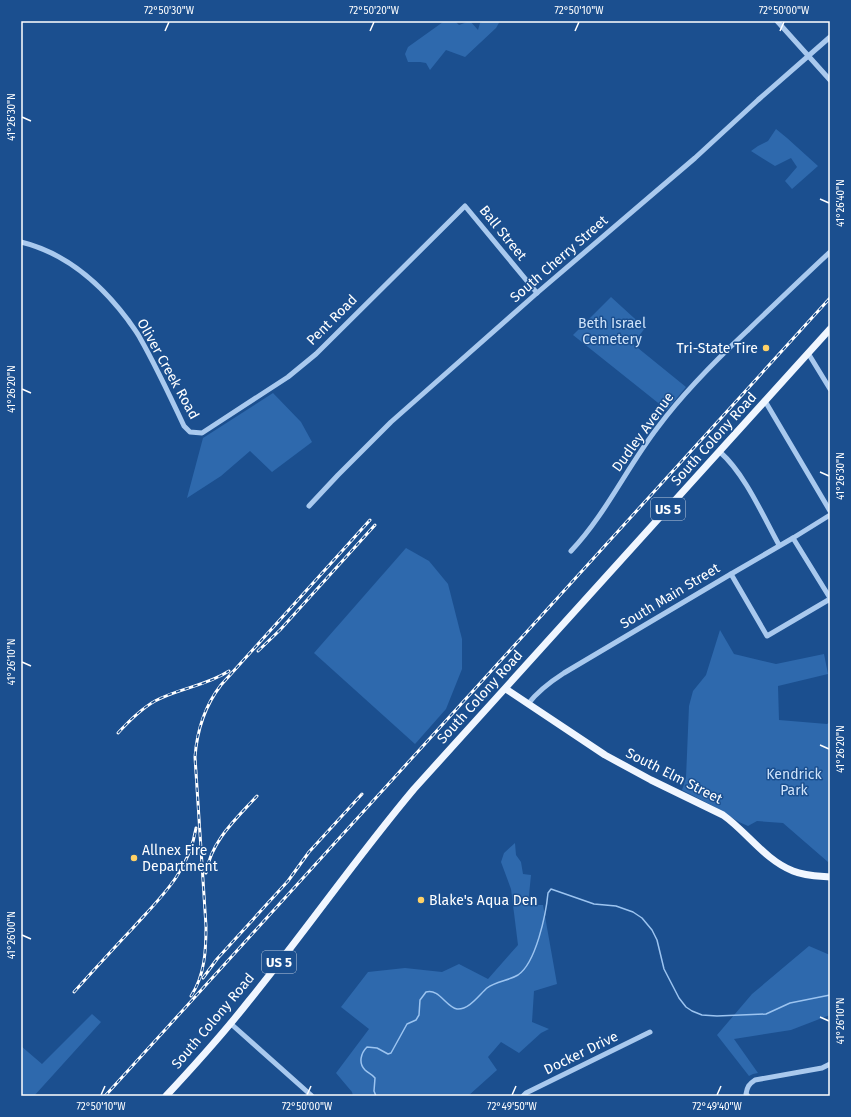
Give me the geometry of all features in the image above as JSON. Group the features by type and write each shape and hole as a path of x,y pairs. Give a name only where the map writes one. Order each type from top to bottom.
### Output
{"main road":[{"name":"South Colony Road","path":"166,1096 264,983 382,827 422,780 506,689 830,329"},
{"name":"South Elm Street","path":"506,689 605,755 651,780 723,815 772,859 785,868 806,875 830,877"}],"street":[{"path":"777,21 830,80"},
{"name":"South Cherry Street","path":"309,506 389,425 537,294 689,163 830,37"},
{"name":"Ball Street","path":"465,206 537,294"},
{"name":"Pent Road","path":"202,433 282,381 316,354 465,206"},
{"name":"Oliver Creek Road","path":"21,242 37,246 71,264 105,293 139,336 184,426 190,432 202,433"},
{"name":"Dudley Avenue","path":"571,551 599,516 658,426 689,389 830,252"},
{"path":"808,353 830,389"},
{"path":"765,401 830,511"},
{"path":"720,452 743,481 779,545"},
{"name":"South Main Street","path":"528,704 534,696 564,673 830,515"},
{"path":"731,574 767,636 830,599 793,538"},
{"path":"230,1023 312,1096"},
{"name":"Docker Drive","path":"524,1096 526,1093 650,1032"},
{"path":"747,1095 749,1084 755,1080 822,1068 830,1064"}],"green space":[{"path":"470,21 478,30 480,23 485,21 500,21 496,28 465,57 446,50 430,70 426,63 408,62 405,54 408,47 443,22 456,22 459,25"},
{"path":"776,129 818,166 792,189 785,181 797,167 791,158 775,166 751,151 768,141"},
{"name":"Beth Israel Cemetery","path":"611,297 645,328 633,344 686,387 667,410 573,335"},
{"path":"273,393 301,422 312,442 272,472 250,451 221,476 187,498 203,438"},
{"path":"406,548 429,561 448,584 462,639 462,669 446,709 415,744 314,653"},
{"name":"Kendrick Park","path":"720,630 734,654 776,664 824,654 828,674 778,686 779,720 827,724 830,722 830,858 828,862 783,823 757,821 748,826 682,790 686,778 689,706 693,691 706,675"},
{"path":"515,843 516,855 521,862 523,874 531,875 528,905 543,905 557,984 534,991 532,1022 549,1029 541,1033 519,1053 501,1042 488,1057 497,1070 468,1096 353,1096 352,1092 336,1073 369,1029 341,1007 368,972 405,968 442,972 459,964 488,979 518,945 511,889 501,862 504,853"},
{"path":"809,946 830,955 830,1015 791,1030 734,1039 758,1073 749,1076 717,1035 752,994"},
{"path":"92,1014 101,1022 34,1096 21,1096 21,1046 42,1064"}],"waterway":[{"path":"376,1096 374,1091 375,1078 365,1070 361,1061 365,1049 367,1047 377,1048 388,1054 391,1053 407,1024 416,1020 419,1015 420,1000 426,992 435,993 453,1008 461,1009 474,1002 487,988 498,982 518,975 530,960 535,949 545,913 548,893 551,889 594,904 616,906 633,912 642,918 652,930 657,940 664,969 679,998 686,1007 702,1015 717,1016 766,1014 790,1003 830,995"}],"railway":[{"path":"105,1096 830,298"},
{"path":"191,996 196,988 202,971 206,944 195,757 202,719 215,693 221,685 370,520"},
{"path":"258,651 280,630 375,525"},
{"path":"118,733 135,716 155,701 173,693 202,684 229,671"},
{"path":"203,978 217,959 288,881 309,852 362,794"},
{"path":"206,873 213,851 219,841 233,822 257,796"},
{"path":"74,992 163,895 172,883 187,858 196,828"}],"place":[{"name":"Tri-State Tire","path":"766,348"},
{"name":"Allnex Fire Department","path":"134,858"},
{"name":"Blake's Aqua Den","path":"421,900"}]}
